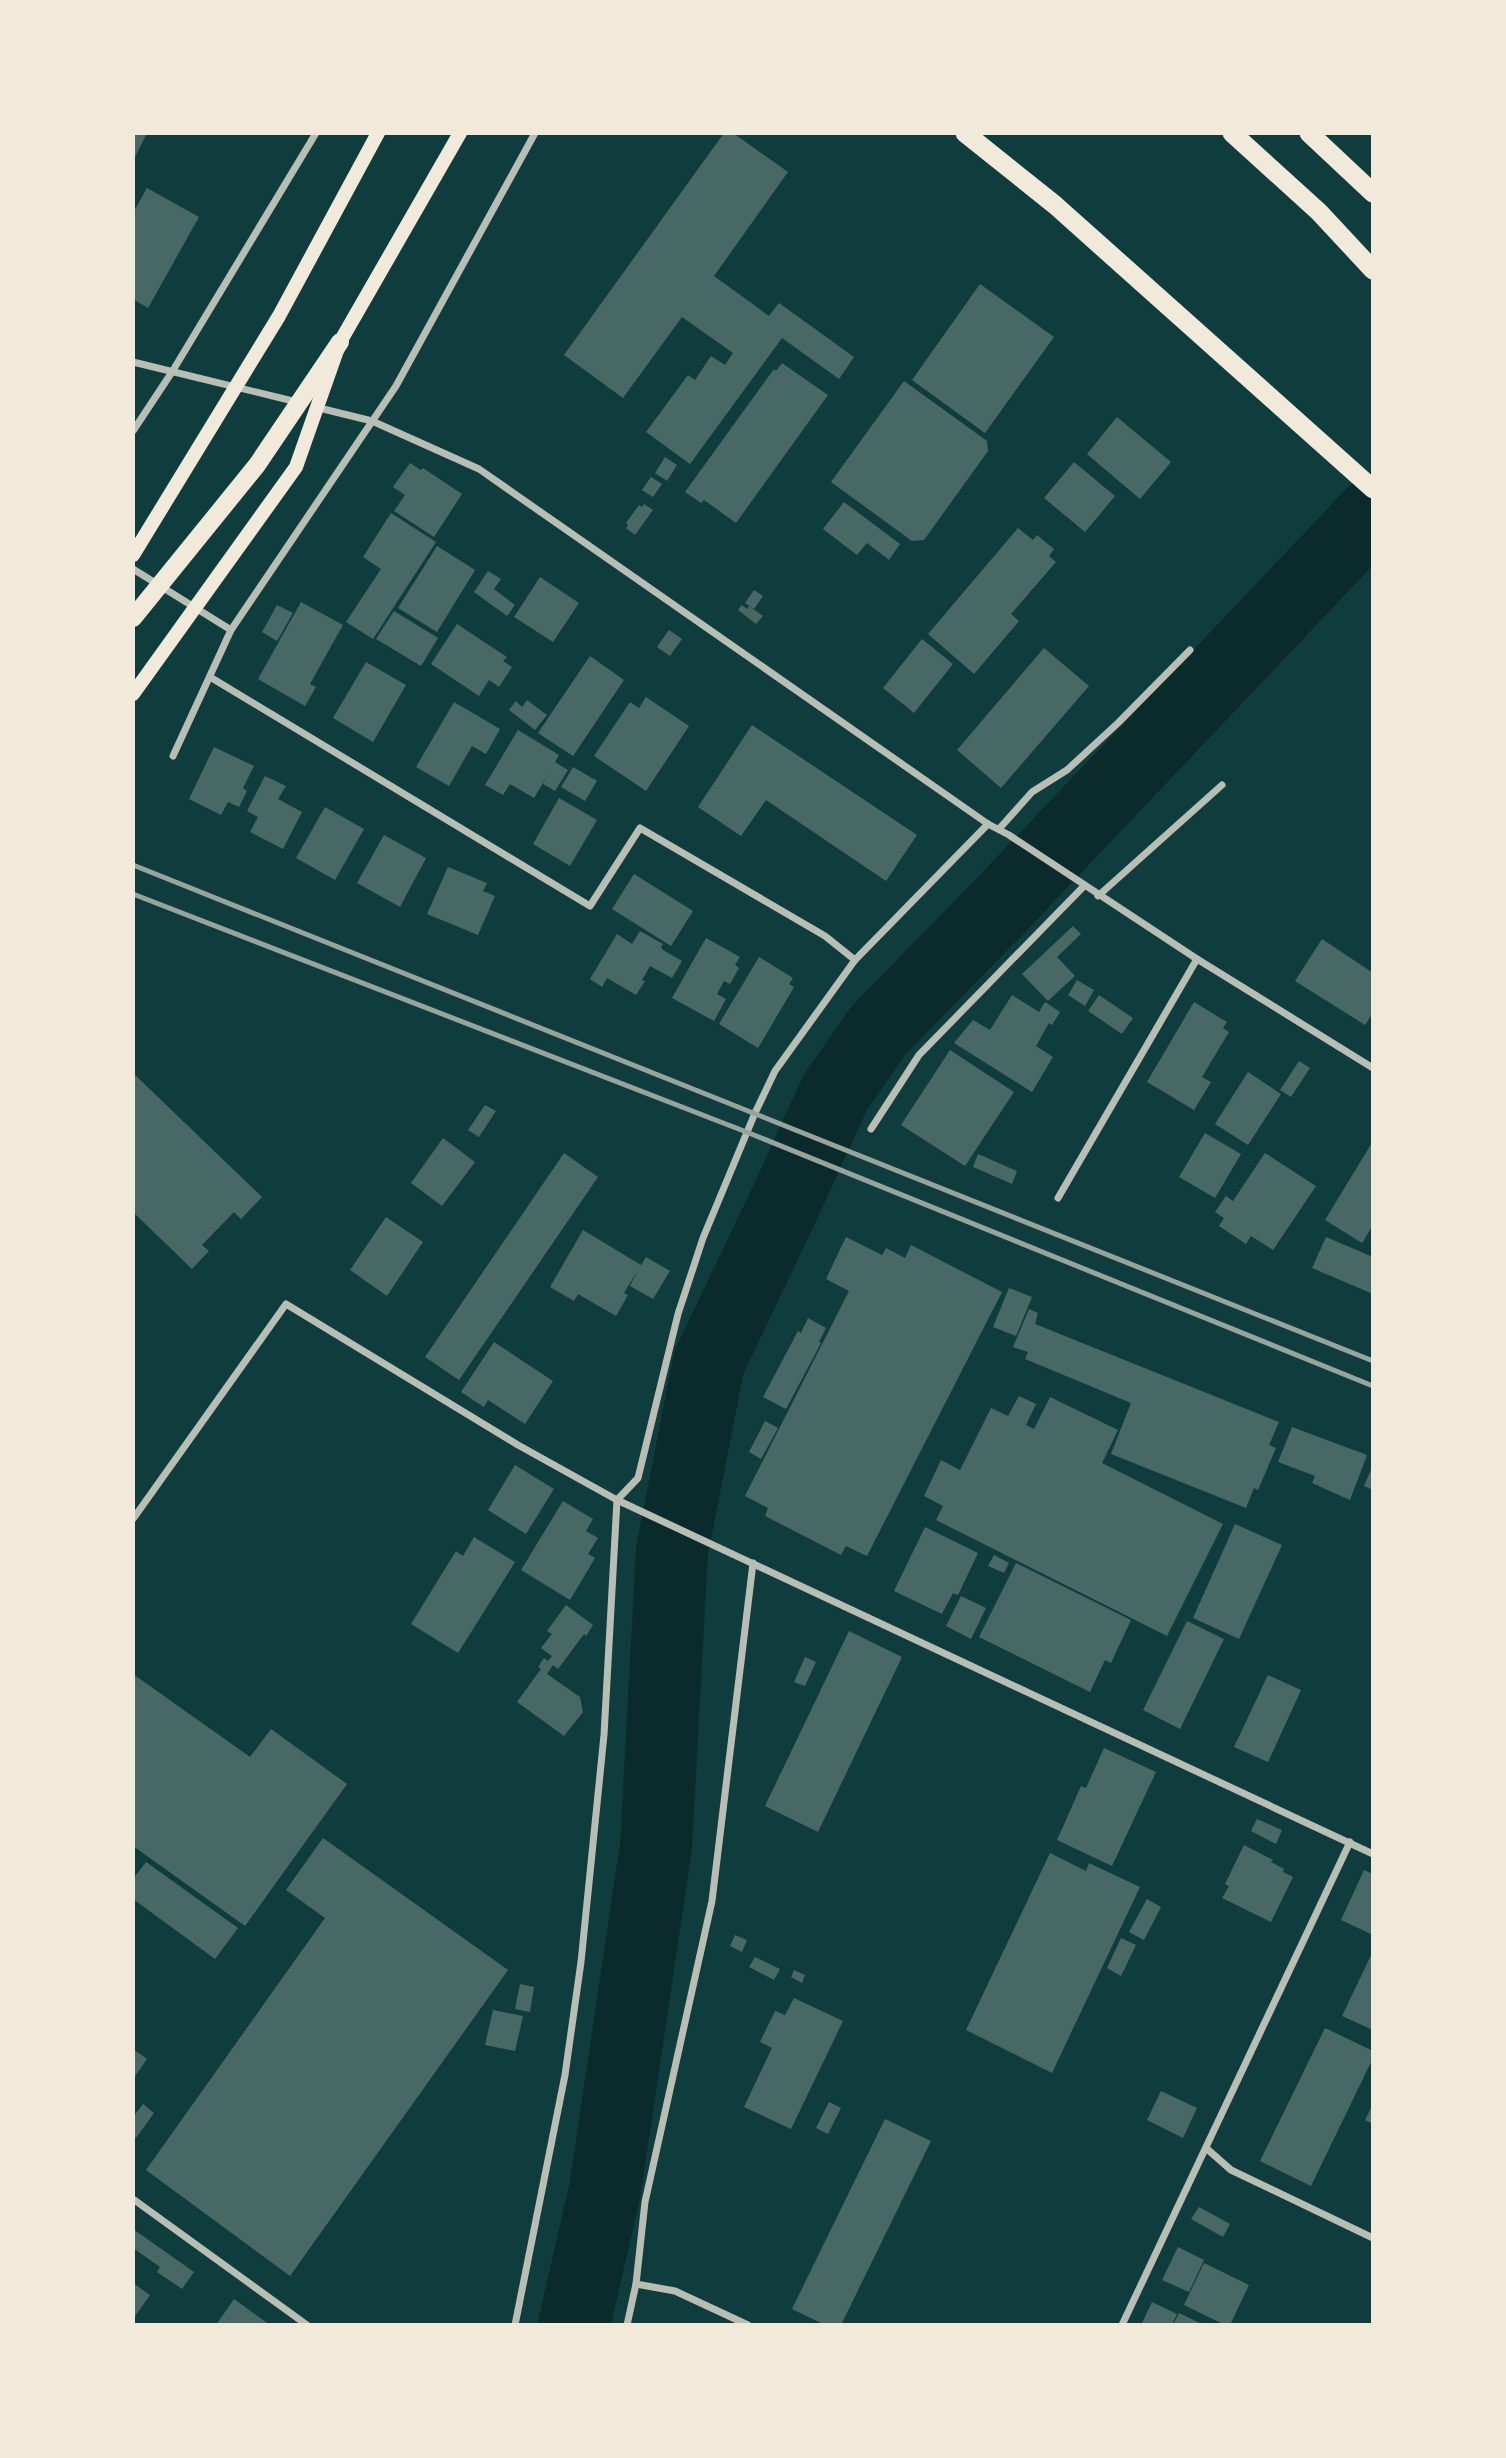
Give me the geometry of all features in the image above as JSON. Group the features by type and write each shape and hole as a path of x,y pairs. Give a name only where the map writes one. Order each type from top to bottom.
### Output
{"highway":[{"path":"965,133 1055,205 1373,489"},
{"path":"1232,133 1319,212 1373,270"},
{"path":"1309,133 1373,193"}],"main road":[{"path":"133,555 279,316 378,133"},
{"path":"133,618 257,465 340,342 460,133"},
{"path":"133,694 296,467 340,342"}],"street":[{"path":"133,430 172,372 316,133"},
{"path":"173,756 231,631 396,386 535,133"},
{"path":"133,362 372,421 479,470 988,824 1009,835 1197,959 1373,1068"},
{"path":"133,569 231,631"},
{"path":"999,829 1032,792 1067,770 1108,733 1190,650"},
{"path":"210,677 590,906 640,828 825,936 855,960"},
{"path":"1098,896 1222,785"},
{"path":"514,2325 565,2075 581,1962 604,1735 617,1500 638,1478 678,1314 703,1238 775,1071 855,960 988,824"},
{"path":"871,1129 919,1055 1084,886"},
{"path":"1058,1198 1197,959"},
{"path":"133,1519 286,1304 518,1445 617,1500 1373,1854"},
{"path":"627,2325 636,2284 645,2202 712,1901 753,1563"},
{"path":"1122,2325 1350,1842"},
{"path":"1206,2148 1231,2170 1373,2238"},
{"path":"133,2199 307,2325"},
{"path":"636,2284 675,2291 748,2325"}],"building":[{"path":"133,133 147,133 133,161"},
{"path":"724,133 733,133 788,172 714,276 769,316 779,303 854,357 839,379 782,338 690,464 646,432 688,375 695,380 711,356 725,365 733,353 682,317 623,398 564,355"},
{"path":"147,188 199,217 148,308 133,299 133,213"},
{"path":"980,284 1054,337 985,433 912,380"},
{"path":"782,363 828,395 736,523 704,500 701,503 685,492 774,369 776,371"},
{"path":"904,381 987,441 988,451 924,540 912,541 831,482"},
{"path":"1117,417 1171,462 1140,499 1087,454"},
{"path":"665,457 677,465 667,481 655,473"},
{"path":"1074,462 1115,496 1085,532 1044,498"},
{"path":"410,463 421,470 423,468 462,494 434,537 394,511 405,495 393,487"},
{"path":"651,477 662,484 653,497 642,490"},
{"path":"844,502 900,544 889,560 867,543 857,555 823,529"},
{"path":"644,504 653,510 635,535 626,528 626,523 639,505 642,507"},
{"path":"391,513 436,542 373,639 346,622 381,569 363,557"},
{"path":"1018,528 1033,540 1037,535 1054,549 1049,556 1056,562 1011,614 1019,621 974,674 928,634"},
{"path":"437,546 475,570 437,632 398,608"},
{"path":"488,571 501,579 494,589 515,605 507,616 474,592"},
{"path":"540,577 579,603 553,642 514,617"},
{"path":"754,590 763,596 754,609 745,603"},
{"path":"301,602 343,625 310,684 316,687 305,706 258,679"},
{"path":"277,605 293,613 277,641 262,632"},
{"path":"742,605 747,609 749,606 763,616 756,624 738,610"},
{"path":"394,611 438,638 421,666 376,639"},
{"path":"457,624 507,657 503,661 512,667 499,687 489,680 479,696 431,664"},
{"path":"669,630 682,639 670,656 657,647"},
{"path":"922,639 953,664 914,713 883,688"},
{"path":"1044,648 1089,686 1001,788 957,750"},
{"path":"590,656 624,680 573,756 538,733"},
{"path":"366,662 406,685 373,742 333,718"},
{"path":"646,697 689,726 646,791 594,756 630,702 639,708"},
{"path":"527,700 547,715 535,730 509,710 516,701 522,707"},
{"path":"454,702 500,729 486,754 472,746 449,786 416,767"},
{"path":"752,725 917,835 886,881 766,800 741,836 698,807"},
{"path":"518,730 559,755 555,762 568,770 555,791 543,784 551,770 534,798 510,784 503,795 485,785"},
{"path":"214,747 254,766 243,788 247,791 239,807 228,802 221,815 189,799"},
{"path":"573,767 597,781 585,801 561,787"},
{"path":"265,776 286,786 278,799 302,812 283,849 250,832 258,817 247,811"},
{"path":"559,798 597,820 570,866 533,844"},
{"path":"325,807 364,829 335,880 296,858"},
{"path":"384,835 426,858 400,907 357,883"},
{"path":"448,867 487,883 483,891 495,896 478,935 427,914"},
{"path":"634,874 693,911 671,946 612,909"},
{"path":"1073,926 1081,934 1057,957 1075,976 1048,1001 1022,974"},
{"path":"640,931 663,944 663,950 682,961 672,978 650,966 636,995 607,978 602,987 590,979 617,934 632,944"},
{"path":"706,938 740,957 735,965 739,968 730,984 724,981 717,994 726,999 714,1021 672,998"},
{"path":"1322,939 1373,973 1373,1013 1365,1025 1295,981"},
{"path":"759,957 793,978 789,984 794,987 758,1048 719,1024"},
{"path":"1077,980 1094,990 1085,1006 1068,995"},
{"path":"1012,995 1039,1012 1045,1002 1060,1012 1052,1025 1049,1023 1036,1046 1053,1057 1032,1092 954,1043 973,1020 990,1030"},
{"path":"1099,995 1133,1018 1122,1034 1088,1011"},
{"path":"1194,1002 1227,1022 1223,1028 1229,1032 1202,1077 1211,1082 1194,1110 1147,1082"},
{"path":"950,1050 1014,1092 965,1166 901,1125"},
{"path":"1299,1061 1310,1068 1291,1097 1280,1090"},
{"path":"1248,1072 1281,1094 1248,1145 1215,1124"},
{"path":"133,1073 262,1197 241,1219 234,1212 202,1245 209,1251 192,1269 133,1212"},
{"path":"485,1105 496,1111 479,1137 468,1130"},
{"path":"1205,1133 1241,1154 1215,1198 1179,1177"},
{"path":"443,1138 475,1162 442,1206 411,1183"},
{"path":"1373,1141 1373,1225 1362,1243 1325,1220"},
{"path":"564,1153 598,1177 459,1380 425,1357"},
{"path":"1265,1153 1316,1186 1273,1250 1251,1236 1246,1244 1219,1226 1224,1218 1215,1212 1226,1196 1233,1201"},
{"path":"978,1154 1017,1171 1012,1184 973,1167"},
{"path":"386,1217 423,1242 387,1296 350,1270"},
{"path":"583,1230 641,1265 646,1257 670,1271 653,1299 630,1286 638,1270 624,1293 628,1295 616,1316 578,1294 574,1301 550,1287"},
{"path":"846,1237 882,1255 886,1248 905,1258 911,1245 1002,1292 867,1556 846,1546 841,1555 765,1516 768,1508 745,1496 849,1291 826,1279"},
{"path":"1326,1237 1373,1257 1373,1294 1312,1268"},
{"path":"1009,1288 1032,1297 1016,1336 993,1327"},
{"path":"1029,1309 1038,1313 1035,1324 1279,1422 1269,1445 1276,1448 1258,1490 1254,1488 1246,1508 1111,1454 1131,1403 1025,1359 1028,1352 1013,1347"},
{"path":"808,1318 826,1328 819,1342 821,1343 786,1409 763,1397 798,1331 801,1333"},
{"path":"494,1342 553,1381 525,1424 488,1400 484,1407 461,1392"},
{"path":"1019,1396 1036,1404 1026,1425 1034,1429 1050,1397 1118,1430 1102,1463 1223,1524 1167,1636 936,1520 943,1506 924,1496 941,1460 960,1470 991,1408 1008,1416"},
{"path":"765,1421 778,1428 761,1459 749,1452"},
{"path":"1292,1427 1367,1455 1350,1500 1312,1483 1315,1476 1278,1462"},
{"path":"515,1465 554,1489 526,1534 488,1510"},
{"path":"1373,1465 1373,1490 1364,1486"},
{"path":"563,1501 593,1519 586,1531 598,1538 588,1554 595,1558 570,1600 521,1570"},
{"path":"1235,1524 1282,1545 1239,1639 1193,1618"},
{"path":"925,1527 978,1553 958,1595 953,1593 942,1614 894,1591"},
{"path":"474,1537 515,1562 458,1653 411,1624 456,1551 463,1556"},
{"path":"994,1555 1009,1563 1004,1573 988,1566"},
{"path":"1016,1563 1131,1620 1111,1663 1105,1660 1090,1692 979,1637"},
{"path":"961,1596 986,1608 971,1639 946,1626"},
{"path":"566,1605 593,1625 558,1669 553,1665 547,1674 580,1697 583,1712 564,1736 517,1702 541,1669 538,1667 544,1658 548,1661 552,1656 541,1648 552,1634 547,1631"},
{"path":"1187,1621 1224,1639 1180,1729 1143,1710"},
{"path":"849,1631 902,1657 818,1832 765,1806"},
{"path":"805,1657 816,1662 805,1686 794,1682"},
{"path":"133,1674 250,1757 271,1729 347,1784 245,1926 133,1846"},
{"path":"1268,1675 1301,1690 1268,1762 1234,1747"},
{"path":"1104,1748 1156,1772 1112,1866 1057,1840 1081,1786 1086,1788"},
{"path":"1257,1819 1282,1830 1276,1844 1251,1831"},
{"path":"323,1838 508,1970 290,2276 146,2170 325,1918 286,1890"},
{"path":"1244,1845 1273,1860 1271,1862 1293,1877 1271,1922 1222,1898 1229,1886 1225,1884"},
{"path":"1050,1853 1086,1871 1089,1863 1140,1887 1052,2073 966,2030"},
{"path":"146,1862 238,1928 215,1959 133,1899 133,1879"},
{"path":"1364,1870 1373,1874 1373,1935 1341,1920"},
{"path":"1147,1899 1161,1907 1144,1940 1129,1932"},
{"path":"735,1935 747,1940 742,1952 730,1946"},
{"path":"1121,1938 1136,1945 1121,1976 1107,1968"},
{"path":"1373,1951 1373,2030 1342,2016"},
{"path":"755,1957 780,1969 774,1980 749,1967"},
{"path":"794,1970 805,1975 802,1983 791,1977"},
{"path":"520,1984 534,1987 530,2012 515,2009"},
{"path":"794,1998 843,2021 791,2129 744,2107 772,2048 760,2042 775,2011 785,2015"},
{"path":"493,2010 523,2016 515,2051 485,2045"},
{"path":"1325,2028 1373,2051 1373,2058 1311,2186 1260,2161"},
{"path":"133,2049 147,2059 133,2079"},
{"path":"1161,2091 1197,2108 1183,2138 1147,2120"},
{"path":"829,2102 841,2108 828,2134 816,2128"},
{"path":"143,2104 154,2113 136,2138 133,2136 133,2117"},
{"path":"1373,2104 1373,2124 1365,2120"},
{"path":"885,2119 931,2141 841,2325 825,2325 792,2309"},
{"path":"1199,2207 1230,2224 1223,2237 1191,2219"},
{"path":"133,2229 194,2272 182,2289 157,2272 160,2267 133,2248"},
{"path":"1178,2247 1204,2260 1189,2292 1162,2280"},
{"path":"1204,2263 1249,2285 1230,2325 1184,2305"},
{"path":"133,2283 150,2295 133,2319"},
{"path":"234,2299 270,2325 216,2325"},
{"path":"1152,2302 1177,2314 1172,2325 1141,2325"},
{"path":"1179,2313 1204,2325 1173,2325"}],"waterway":[{"path":"574,2325 605,2190 656,1846 672,1551 709,1362 835,1093 878,1031 1373,513"}],"railway":[{"path":"133,865 1373,1361"},
{"path":"133,894 749,1133 1373,1386"}]}
